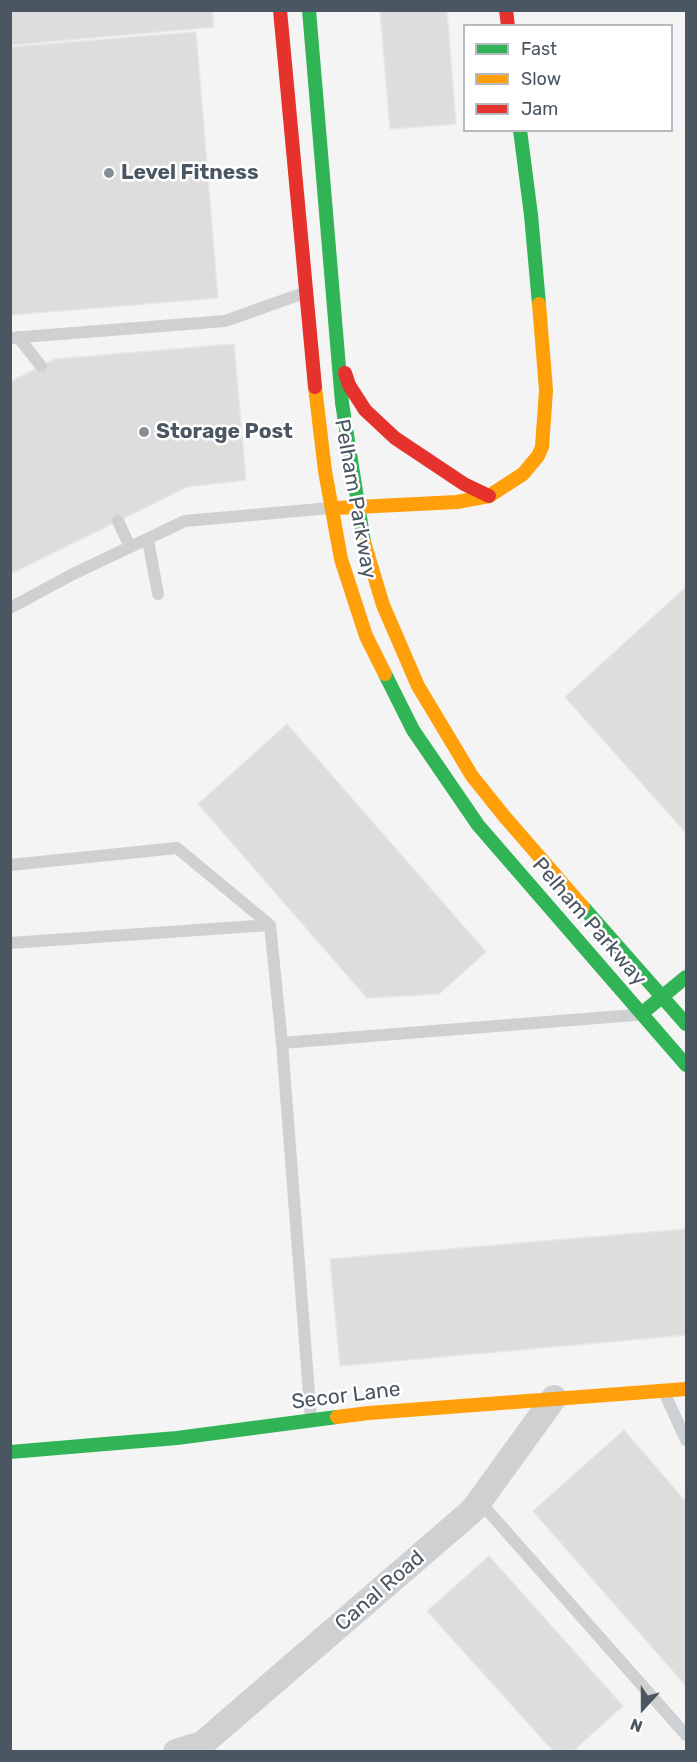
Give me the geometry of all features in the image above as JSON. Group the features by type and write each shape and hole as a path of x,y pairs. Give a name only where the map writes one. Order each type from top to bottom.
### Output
{"main road":[{"name":"Pelham Parkway","path":"280,10 320,434 344,570 366,636 412,730 478,825 687,1065"},
{"name":"Pelham Parkway","path":"309,10 342,403 363,542 383,605 418,686 472,776 504,816 687,1024"},
{"path":"332,508 458,502 489,496 523,474 538,456 542,447 546,390 543,338 520,132"},
{"path":"338,352 350,385 365,410 395,438 464,484 489,496"},
{"path":"641,1014 687,977"},
{"name":"Secor Lane","path":"10,1452 177,1438 369,1413 687,1389"}],"street":[{"name":"Canal Road","path":"176,1752 202,1748 473,1510 554,1398"}],"lane":[{"path":"14,338 225,321 307,292"},
{"path":"14,338 41,366"},
{"path":"10,608 73,574 185,521 332,508"},
{"path":"118,521 130,547"},
{"path":"148,540 158,594"},
{"path":"10,865 177,848 270,925 282,1043 311,1421"},
{"path":"10,944 270,925"},
{"path":"282,1043 641,1014"},
{"path":"663,1391 687,1440"},
{"path":"480,1502 687,1735"}],"building":[{"path":"10,10 212,10 214,27 10,45"},
{"path":"380,10 447,10 456,124 390,129"},
{"name":"Level Fitness","path":"196,32 218,298 10,315 10,47"},
{"path":"234,344 246,480 187,487 10,574 10,382 55,359"},
{"path":"686,587 686,833 565,697"},
{"path":"287,724 486,952 439,994 367,998 198,804"},
{"path":"686,1229 686,1335 340,1366 330,1259"},
{"path":"624,1430 686,1502 686,1686 533,1511"},
{"path":"489,1556 623,1706 572,1752 554,1752 427,1611"}],"traffic: fast":[{"path":"309,10 342,403 364,542"},
{"path":"520,132 539,304"},
{"path":"385,674 413,730 478,825 686,1065"},
{"path":"583,907 686,1024"},
{"path":"646,1010 686,977"},
{"path":"10,1452 177,1438 337,1417"}],"traffic: slow":[{"path":"337,508 457,502 489,496 523,474 538,456 542,447 546,390 539,304"},
{"path":"315,387 325,471 341,559 366,636 385,674"},
{"path":"364,542 383,605 418,686 472,776 583,907"},
{"path":"337,1417 686,1389"}],"traffic: jam":[{"path":"280,10 315,387"},
{"path":"506,10 508,24"},
{"path":"345,373 349,385 365,410 395,438 464,484 489,496"}],"place":[{"name":"Level Fitness","path":"109,173"},
{"name":"Storage Post","path":"144,432"}]}
